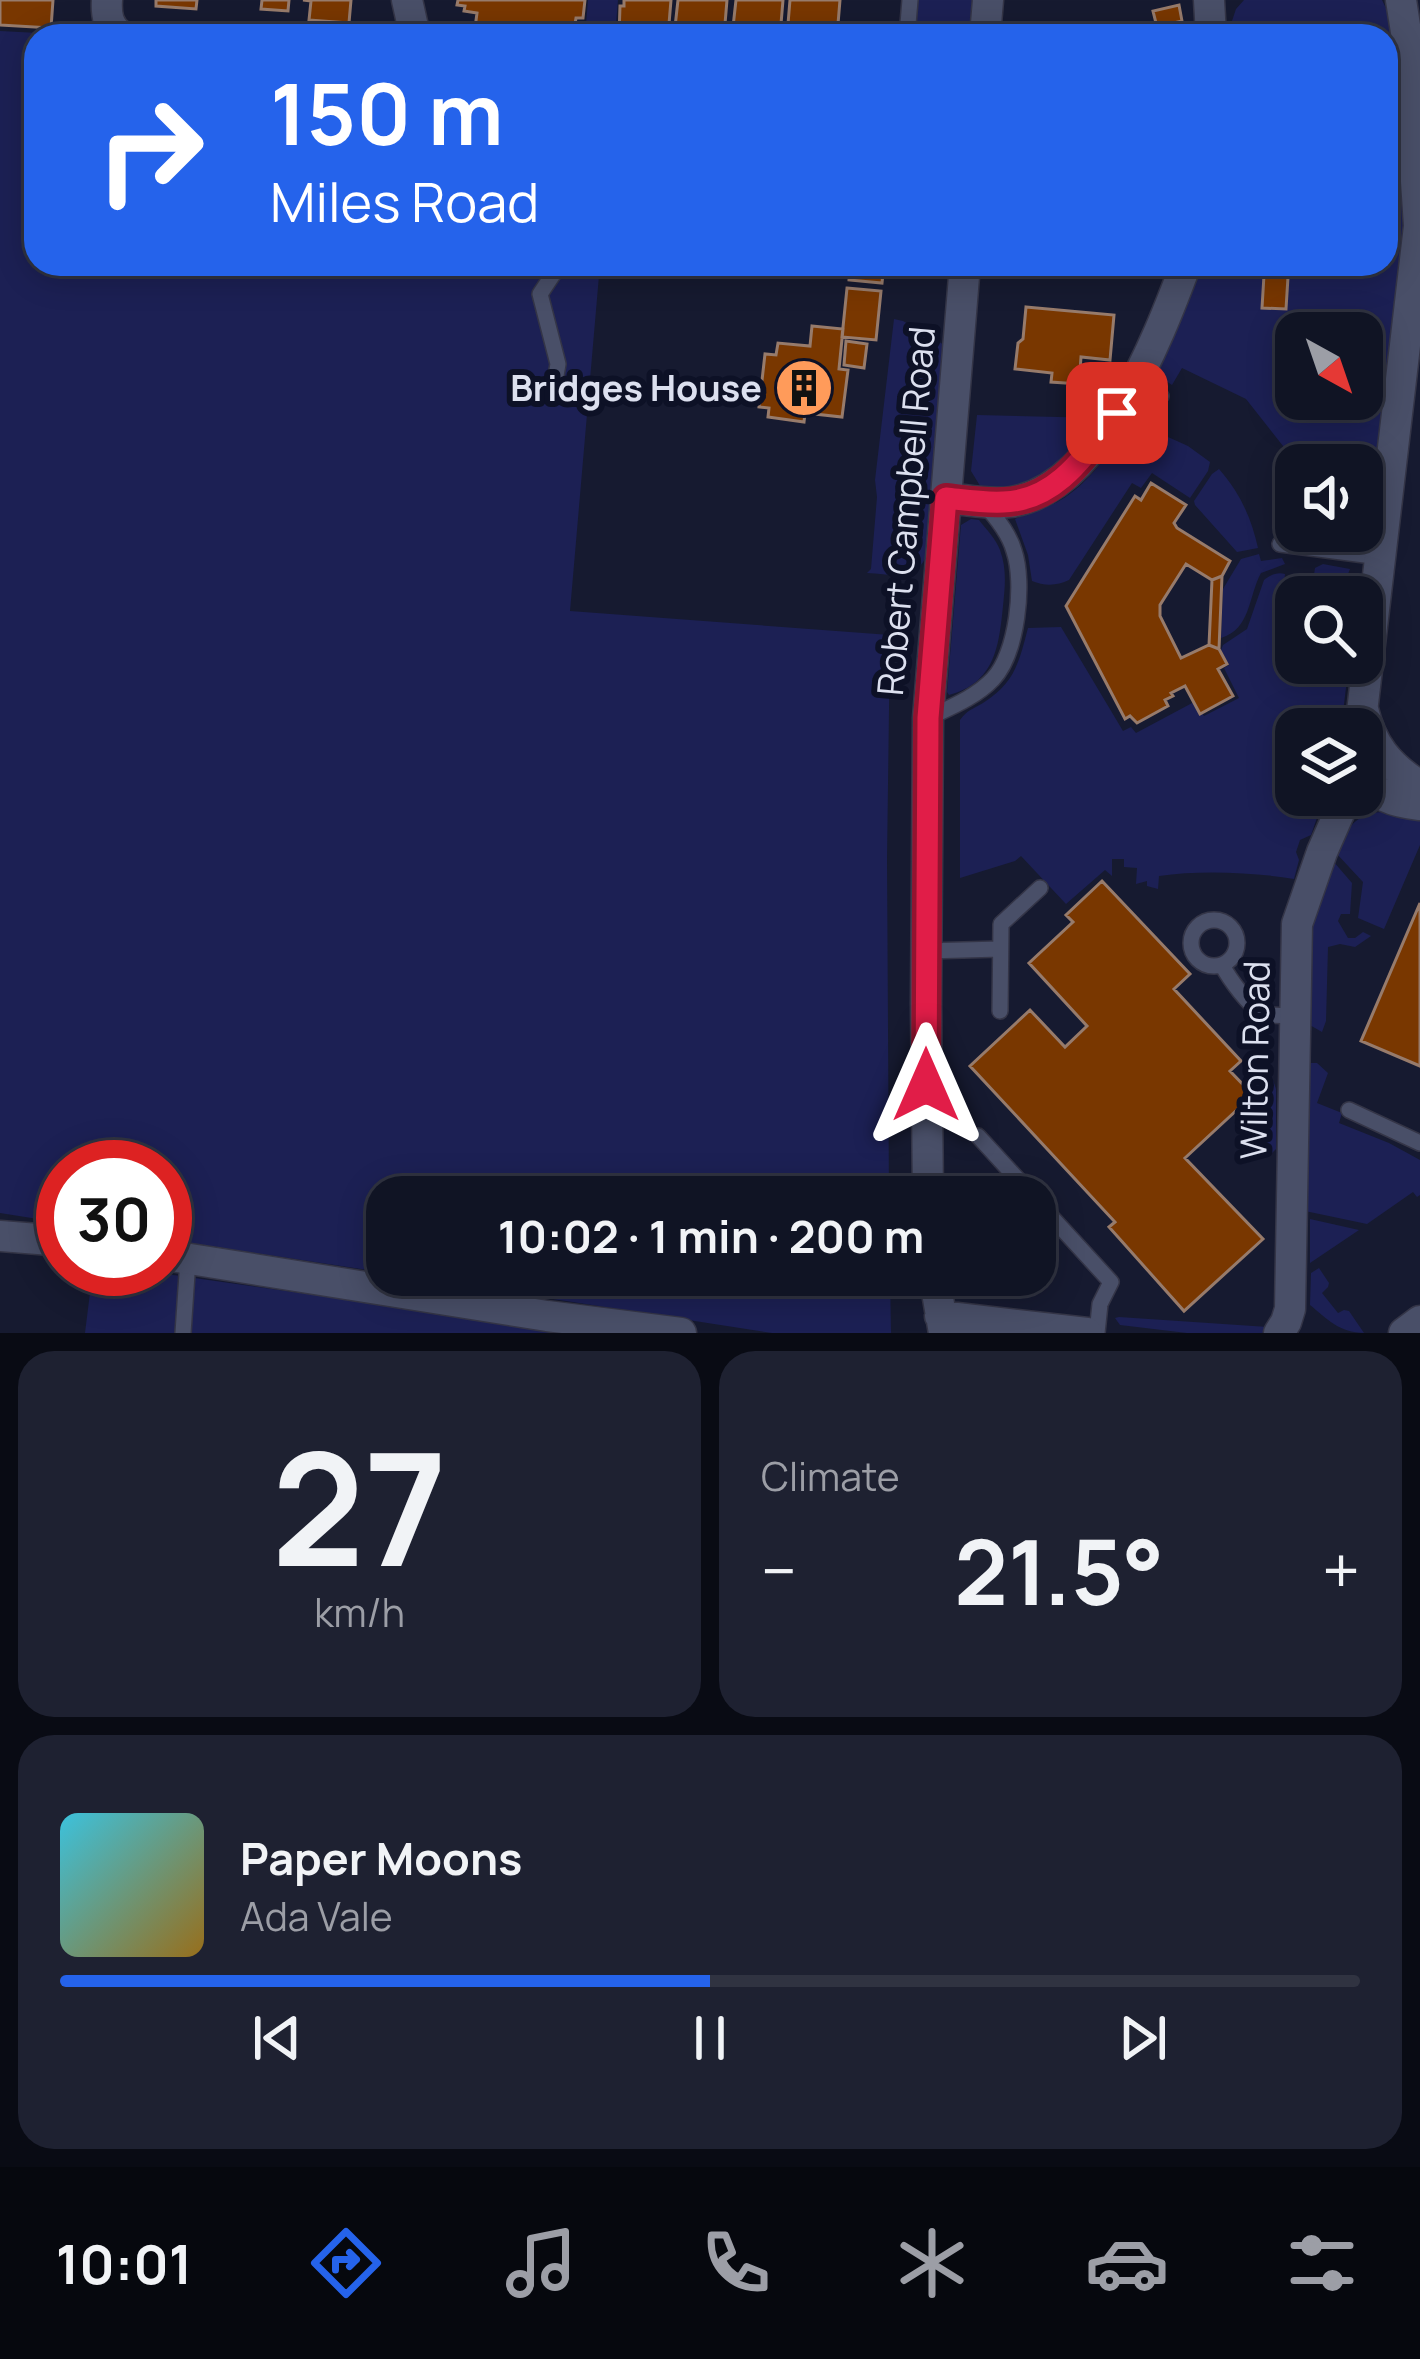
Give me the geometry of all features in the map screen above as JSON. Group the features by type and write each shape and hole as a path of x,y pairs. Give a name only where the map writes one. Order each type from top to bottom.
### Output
{"street":[{"path":"1363,708 1419,226 1402,0"},
{"name":"Robert Campbell Road","path":"928,1176 928,718 964,276"},
{"path":"946,498 1016,501 1064,478 1117,413 1148,389 1182,276"},
{"path":"1383,780 1420,786"},
{"path":"1383,796 1420,805"},
{"name":"Wilton Road","path":"1279,1333 1290,1309 1297,924 1322,852 1343,816"},
{"path":"0,1236 36,1239"},
{"path":"192,1259 681,1333"},
{"path":"1404,1333 1420,1322"},
{"path":"942,1325 1087,1333"}],"lane":[{"path":"552,276 541,294 557,364 554,387"},
{"path":"928,718 986,686 1004,665 1013,638 1016,554 1004,529 981,501"},
{"path":"1342,552 1380,557"},
{"path":"1000,1011 1001,924 1040,888"},
{"path":"926,951 1000,949"},
{"path":"1222,965 1259,1012 1295,1015"},
{"path":"1349,1110 1420,1143"},
{"path":"978,1136 1014,1176"},
{"path":"1056,1222 1111,1282 1100,1304 1097,1333"},
{"path":"180,1296 183,1333"}],"shaded area":[{"path":"588,0 618,0 616,24 586,24"},
{"path":"915,0 976,0 974,24 913,24"},
{"path":"1244,0 1382,0 1394,24 1231,24"},
{"path":"0,31 24,32 24,276 599,276 570,611 890,635 889,1176 366,1176 366,1270 192,1243 192,1140 36,1140 36,1219 0,1213"},
{"path":"1398,115 1404,251 1381,444 1281,444 1246,399 1182,368 1172,385 1160,377 1197,276 1398,276"},
{"path":"894,319 946,346 927,555 916,570 894,575 867,573"},
{"path":"1149,410 1155,414 1148,428 1210,462 1190,498 1152,473 1141,488 1132,483 1069,580 1050,585 1032,581 1015,519 1071,493 1101,462 1134,414"},
{"path":"977,415 1101,418 1072,457 1024,488 982,489 971,471"},
{"path":"1219,469 1244,506 1258,548 1237,552 1195,505"},
{"path":"979,520 988,531 1002,557 1001,621 996,649 985,672 949,695 961,525"},
{"path":"1259,554 1261,561 1282,558 1285,564 1261,573 1243,620 1221,638 1223,589 1241,559"},
{"path":"1323,564 1350,569 1350,576 1314,576 1315,568"},
{"path":"1274,574 1285,574 1275,576 1275,684 1346,684 1344,708 1275,708 1275,816 1318,816 1311,835 1300,840 1294,879 1175,874 1159,876 1158,889 1147,886 1147,881 1136,884 1137,868 1124,867 1124,859 1112,859 1112,876 1105,870 1066,904 1021,856 960,878 960,720 1009,679 1028,628 1061,627 1123,731 1131,727 1136,733 1194,702 1204,716 1239,698 1221,650 1247,629 1264,580"},
{"path":"1383,812 1420,816 1420,845 1384,929 1358,918 1363,882 1336,853 1352,825 1364,816 1383,816"},
{"path":"1333,861 1352,883 1350,914 1341,914 1338,921 1348,938 1363,932 1371,936 1355,947 1328,947 1322,1032 1308,1024 1311,934"},
{"path":"1310,1063 1328,1073 1317,1103 1342,1113 1339,1123 1420,1160 1420,1195 1413,1192 1367,1224 1305,1211"},
{"path":"1273,1080 1276,1149 1271,1154 1255,1141 1244,1107 1259,1086"},
{"path":"1310,1219 1359,1230 1310,1263"},
{"path":"1319,1268 1329,1283 1322,1293 1338,1313 1349,1311 1364,1333 1341,1328 1310,1305 1311,1273"},
{"path":"192,1278 584,1333 85,1333 90,1296 192,1296"},
{"path":"533,1296 890,1296 891,1333 772,1333"},
{"path":"1115,1318 1269,1328 1262,1333 1187,1333 1120,1325"}],"building":[{"path":"0,0 53,0 51,24 0,25"},
{"path":"156,0 197,0 196,9 156,6"},
{"path":"262,0 289,0 288,11 261,9"},
{"path":"303,0 351,0 349,23 309,20 311,1"},
{"path":"458,0 585,0 583,18 576,18 575,24 476,24 477,13 457,5"},
{"path":"624,0 671,0 669,24 619,24 620,6"},
{"path":"678,0 727,0 725,24 675,24"},
{"path":"736,0 783,0 781,24 733,24"},
{"path":"790,0 840,0 838,24 788,24"},
{"path":"1179,5 1182,21 1156,24 1153,11"},
{"path":"849,276 883,276 882,283 849,280"},
{"path":"1264,276 1288,277 1286,309 1262,308"},
{"path":"847,288 881,291 876,340 842,337"},
{"path":"1026,307 1114,315 1110,360 1081,357 1079,384 1051,382 1052,373 1015,369"},
{"name":"Bridges House","path":"812,326 843,329 839,369 848,370 842,417 805,413 804,422 768,417 769,408 759,407 765,354 776,355 778,343 810,346"},
{"path":"846,341 867,344 864,368 844,365"},
{"path":"1151,483 1186,505 1174,523 1177,528 1230,561 1222,576 1212,580 1186,564 1160,605 1160,616 1181,658 1209,645 1219,649 1227,664 1218,669 1233,696 1200,714 1185,686 1165,700 1168,706 1137,723 1130,716 1125,719 1066,606 1135,496 1141,500"},
{"path":"1222,576 1219,649 1209,645 1212,580"},
{"path":"1102,881 1190,974 1174,989 1241,1061 1230,1071 1253,1095 1185,1158 1263,1239 1184,1311 1109,1227 1115,1222 970,1066 1030,1010 1065,1047 1087,1026 1029,963 1073,922 1066,915"},
{"path":"1420,903 1420,1066 1361,1041"}],"place":[{"name":"Bridges House","path":"804,388"}],"route":[{"path":"926,1085 929,688 946,498 1010,502 1041,492 1076,468 1117,413"}]}
